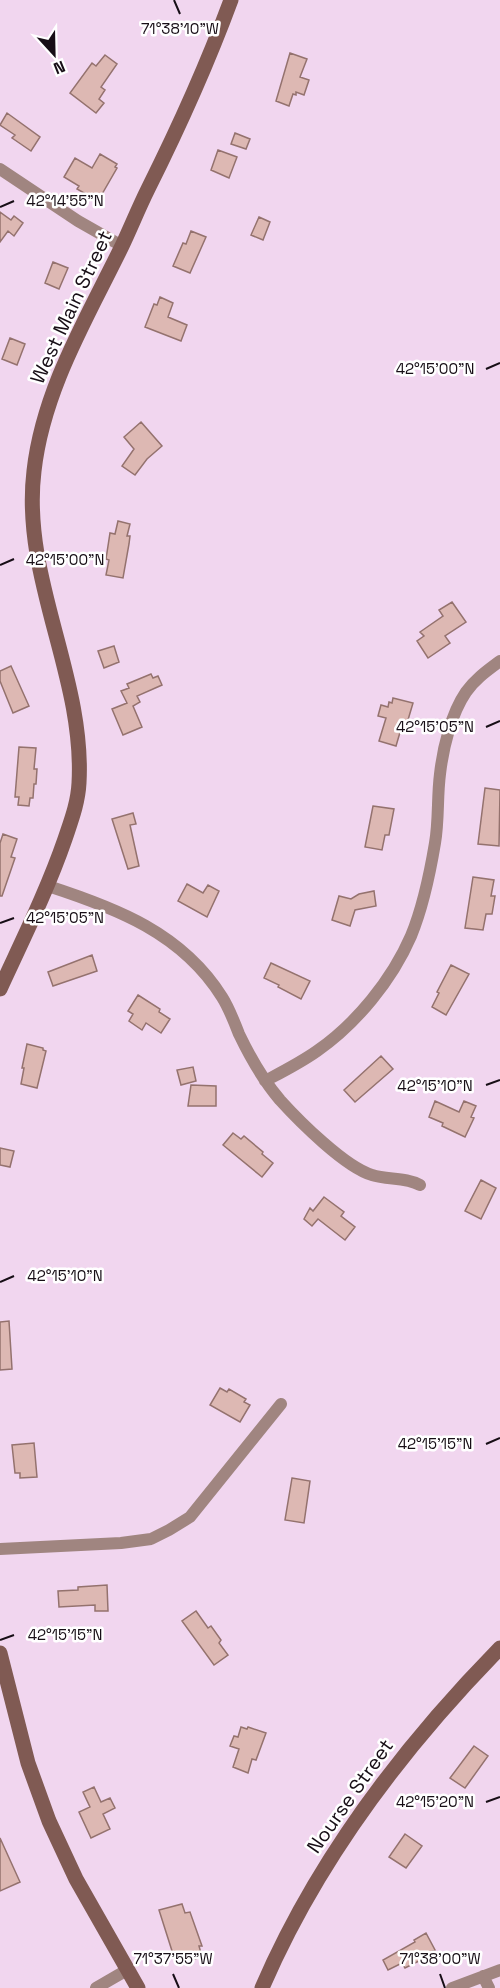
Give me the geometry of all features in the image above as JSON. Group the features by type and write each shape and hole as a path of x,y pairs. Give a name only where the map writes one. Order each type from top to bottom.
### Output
{"street":[{"name":"West Main Street","path":"0,989 48,886 74,814 79,784 80,754 69,688 35,548 32,503 34,470 42,431 59,380 94,299 182,121 231,0"},
{"path":"0,169 78,222 122,246"},
{"path":"265,1081 309,1056 337,1035 371,998 400,957 417,919 431,865 438,824 440,773 457,712 467,691 475,681 500,661"},
{"path":"48,886 144,924 178,946 200,968 222,997 265,1081 297,1117 350,1163 369,1174 413,1181 420,1185"},
{"path":"0,1549 121,1543 151,1539 169,1530 190,1517 281,1404"},
{"name":"Nourse Street","path":"262,1988 305,1902 350,1827 402,1758 500,1648"},
{"path":"0,1653 28,1763 48,1821 76,1879 138,1988"},
{"path":"96,1988 128,1970"},
{"path":"452,1988 486,1982 500,1970"}],"building":[{"path":"290,53 307,59 300,77 309,80 304,95 296,92 296,95 293,94 289,106 276,101"},
{"path":"105,55 117,64 101,87 105,90 99,99 104,103 96,113 70,93 92,63 96,66"},
{"path":"7,113 40,137 31,151 12,138 15,135 0,125"},
{"path":"235,133 250,139 246,149 231,144"},
{"path":"218,150 237,157 229,178 211,170"},
{"path":"100,154 117,164 115,167 117,168 98,201 77,189 79,186 64,177 75,158 92,168"},
{"path":"0,212 11,220 14,216 23,223 14,236 8,231 0,242"},
{"path":"259,217 270,222 263,240 251,235"},
{"path":"191,231 206,237 190,273 173,266"},
{"path":"53,262 68,268 59,289 45,283"},
{"path":"160,297 173,303 168,317 187,325 181,341 145,327 154,304 157,305"},
{"path":"10,338 25,344 17,365 2,359"},
{"path":"141,422 162,446 147,459 135,475 122,466 134,449 124,437"},
{"path":"118,521 130,524 123,578 106,575 110,533 115,534"},
{"path":"452,602 466,622 445,636 450,643 428,658 417,641 424,636 420,632 443,616 439,610"},
{"path":"114,646 119,662 104,668 98,651"},
{"path":"11,666 29,706 13,713 0,681 0,671"},
{"path":"151,674 153,678 158,676 162,685 137,696 140,702 133,706 142,727 123,735 112,709 127,703 121,691 129,688 127,684"},
{"path":"393,698 413,703 405,730 401,729 396,746 379,741 386,718 378,716 381,705 388,707"},
{"path":"19,747 36,748 34,769 37,769 36,784 34,784 33,798 30,798 29,806 18,805 19,797 15,797"},
{"path":"485,788 500,790 499,846 478,844"},
{"path":"373,806 394,809 389,835 385,835 382,850 365,847"},
{"path":"133,813 136,824 130,825 139,866 128,869 112,819"},
{"path":"3,834 17,839 11,857 15,858 2,896 0,896 0,843"},
{"path":"473,877 494,880 491,896 495,896 492,914 486,914 483,930 465,928"},
{"path":"187,884 203,893 208,885 219,891 207,917 178,901"},
{"path":"374,891 376,906 355,910 350,926 332,920 339,896 351,899 359,894"},
{"path":"92,955 97,971 53,986 48,972"},
{"path":"271,963 310,981 301,999 264,978"},
{"path":"451,965 469,974 446,1015 432,1007"},
{"path":"138,995 160,1009 159,1012 170,1019 161,1033 146,1023 142,1030 129,1021 133,1014 128,1011"},
{"path":"27,1044 46,1051 37,1088 21,1084"},
{"path":"381,1056 393,1069 355,1102 344,1090"},
{"path":"193,1067 196,1081 181,1085 177,1070"},
{"path":"191,1085 216,1086 216,1106 188,1106"},
{"path":"435,1101 459,1112 464,1101 476,1106 471,1117 474,1118 465,1137 429,1117"},
{"path":"233,1133 241,1139 244,1136 273,1163 262,1177 223,1145"},
{"path":"0,1148 14,1151 10,1167 0,1165"},
{"path":"481,1180 496,1188 481,1219 465,1211"},
{"path":"324,1197 344,1212 341,1216 355,1227 345,1240 318,1219 312,1226 304,1219 310,1208 313,1211"},
{"path":"9,1321 12,1369 0,1370 0,1322"},
{"path":"220,1388 227,1392 229,1389 246,1399 244,1402 250,1405 240,1422 210,1405"},
{"path":"34,1443 37,1477 20,1478 20,1473 15,1473 12,1445"},
{"path":"292,1478 310,1481 304,1523 285,1520"},
{"path":"107,1585 108,1611 95,1611 95,1605 59,1607 58,1591"},
{"path":"196,1611 208,1628 211,1626 228,1655 214,1665 182,1621"},
{"path":"241,1727 266,1733 256,1760 252,1759 248,1773 233,1767 239,1749 230,1746 234,1736 238,1737"},
{"path":"474,1746 488,1756 465,1788 450,1778"},
{"path":"94,1787 101,1802 110,1798 115,1808 103,1814 110,1829 91,1838 79,1812 90,1807 83,1792"},
{"path":"405,1834 422,1846 406,1868 389,1857"},
{"path":"0,1838 20,1882 0,1891"},
{"path":"182,1904 185,1913 190,1912 202,1946 199,1946 202,1957 180,1963 177,1953 173,1954 159,1910"},
{"path":"426,1933 435,1950 405,1968 402,1963 388,1970 383,1960"}]}
